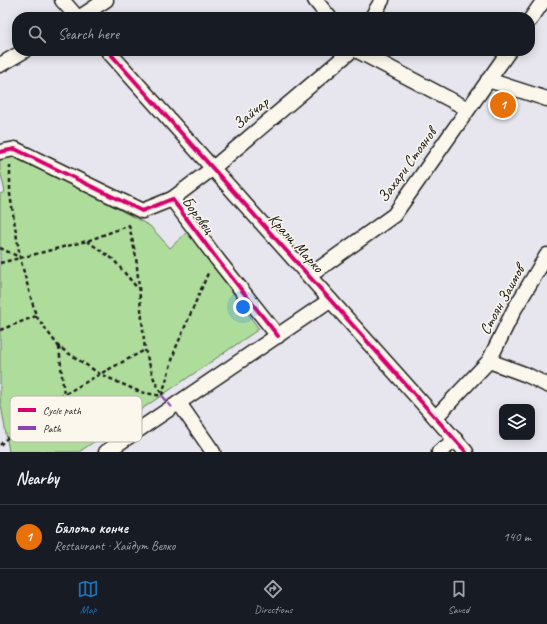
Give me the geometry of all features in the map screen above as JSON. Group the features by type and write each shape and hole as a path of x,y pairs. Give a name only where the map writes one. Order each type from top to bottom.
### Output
{"street":[{"path":"62,0 73,12"},
{"path":"86,12 106,0"},
{"path":"315,0 324,12"},
{"path":"375,12 382,0"},
{"path":"535,13 544,0"},
{"path":"0,65 15,56"},
{"name":"Крали Марко","path":"112,56 466,452"},
{"name":"Зайчар","path":"172,199 213,168 345,56"},
{"path":"367,56 468,109"},
{"name":"Захари Стоянов","path":"309,276 394,215 505,56"},
{"path":"488,80 547,99"},
{"path":"0,152 15,149 142,211"},
{"name":"Боровец","path":"142,211 172,199 278,336"},
{"name":"Стоян Заимов","path":"436,417 489,361 514,310 547,256"},
{"path":"142,428 330,300"},
{"name":"Стоян Заимов","path":"489,361 520,372 547,385"},
{"path":"179,403 213,452"},
{"path":"439,452 456,440"},
{"path":"106,452 121,442"}],"path":[{"path":"15,149 10,162 10,194 20,258 36,316 59,347 100,374 140,392 162,396"},
{"path":"0,263 87,241 139,220 142,211"},
{"path":"129,225 136,257 145,350 162,396"},
{"path":"87,241 112,259 139,291"},
{"path":"0,248 20,258"},
{"path":"162,396 175,350 212,264 217,259"},
{"path":"0,330 36,316"},
{"path":"59,347 64,395 145,350"},
{"path":"0,445 10,435"}],"green space":[{"path":"14,153 150,226 170,248 188,231 259,329 142,409 142,396 10,396 10,442 94,442 79,452 9,452 0,399 0,194 5,192 0,170 0,155"}],"marked path":[{"path":"162,396 172,408"}],"cycle path":[{"path":"112,56 466,452"},
{"path":"0,152 15,149 142,211 172,199 278,336"}],"place":[{"name":"Бялото конче","path":"503,105"}]}
